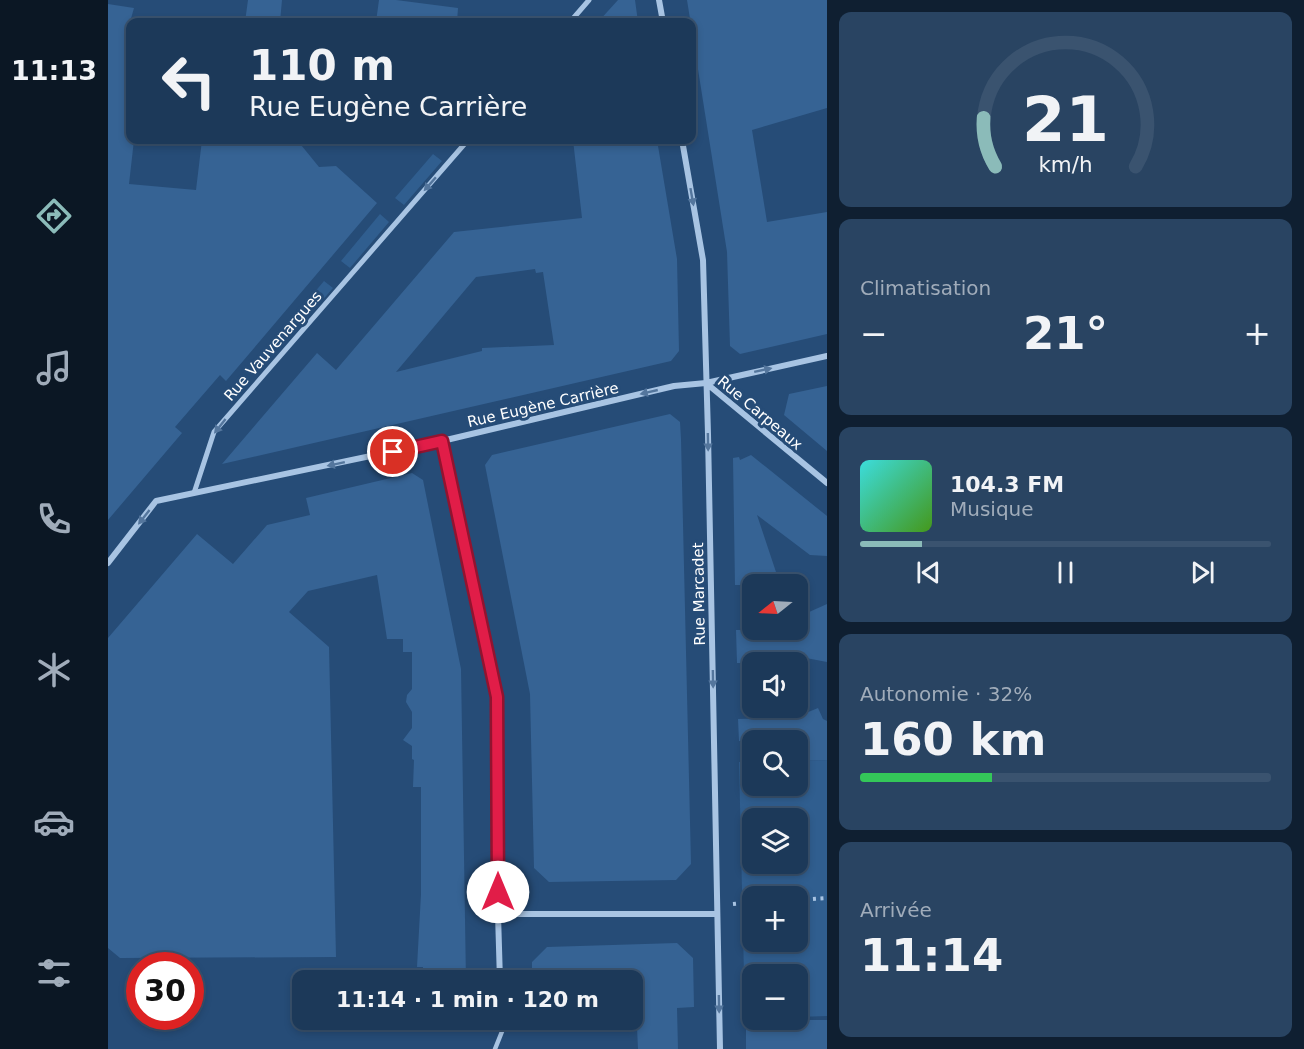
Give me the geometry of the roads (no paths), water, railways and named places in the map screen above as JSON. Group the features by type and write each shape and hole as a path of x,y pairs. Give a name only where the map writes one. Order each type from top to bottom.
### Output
{"street":[{"path":"573,18 589,0"},
{"path":"659,0 662,18"},
{"name":"Rue Vauvenargues","path":"194,493 214,432 465,144"},
{"name":"Rue Marcadet","path":"683,144 703,260 720,1049"},
{"name":"Rue Eugène Carrière","path":"194,493 442,441 674,386 706,383 827,356"},
{"name":"Rue Carpeaux","path":"706,383 827,483"},
{"path":"442,441 497,697 500,970"},
{"path":"108,563 156,501 194,493"},
{"path":"498,914 717,914"}],"lane":[{"path":"495,1049 503,1030"}]}
